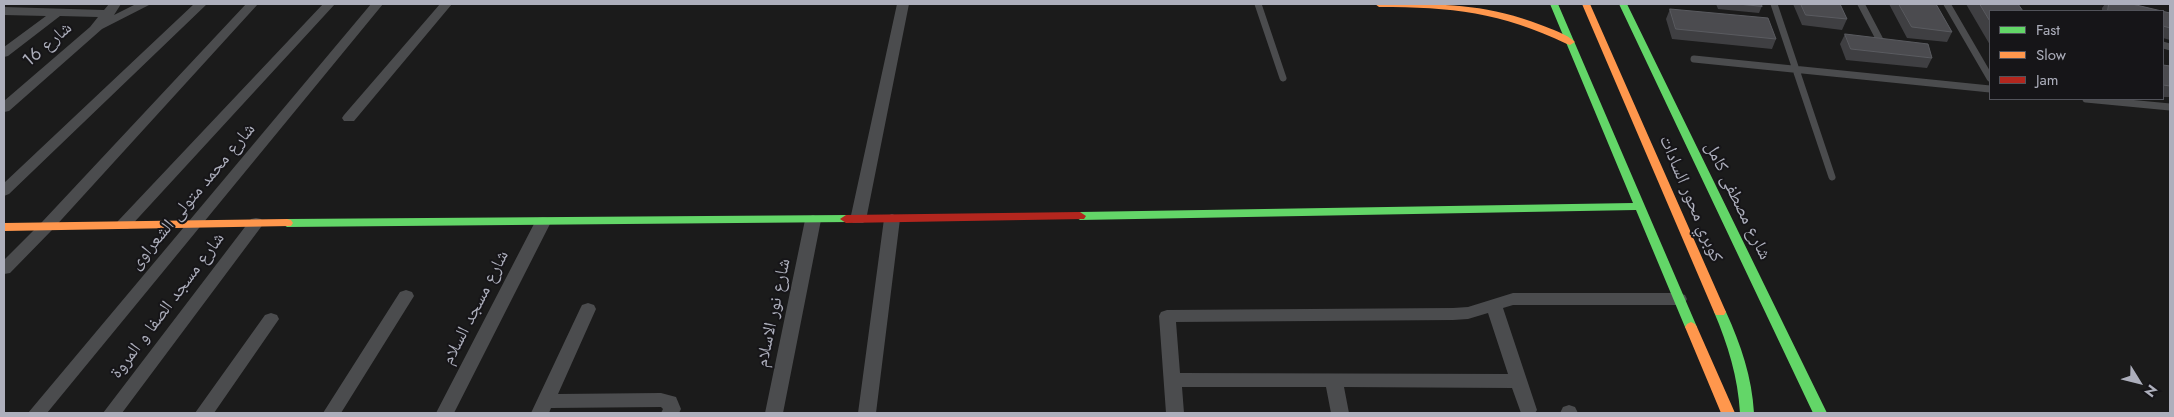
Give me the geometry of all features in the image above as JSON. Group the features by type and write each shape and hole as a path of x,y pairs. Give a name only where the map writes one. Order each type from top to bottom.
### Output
{"main road":[{"path":"1379,4 1442,4 1481,8 1520,18 1570,42"},
{"path":"1554,4 1728,413"},
{"name":"كوبري محور السادات","path":"1586,4 1726,327 1742,368 1746,387 1747,413"},
{"name":"شارع مصطفى كامل","path":"1623,4 1820,413"},
{"path":"4,227 256,223 858,220 1639,206"}],"street":[{"name":"شارع 16","path":"94,30 145,4"},
{"path":"4,191 201,4"},
{"path":"4,269 47,226 252,4"},
{"path":"122,225 329,4"},
{"name":"شارع محمد متولى الشعراوى","path":"38,413 377,4"},
{"path":"349,118 446,4"},
{"path":"858,220 903,4"},
{"name":"شارع 16","path":"4,108 94,30 111,9"},
{"path":"4,12 57,13 111,9"},
{"path":"4,52 57,13"},
{"path":"867,413 892,219"},
{"name":"شارع نور الاسلام","path":"774,413 813,220"},
{"name":"شارع مسجد السلام","path":"445,413 543,222"},
{"name":"شارع مسجد الصفا و المروة","path":"112,413 256,223"},
{"path":"332,413 406,296"},
{"path":"1175,413 1167,316 1453,314 1468,313 1513,299 1679,299"},
{"path":"1494,304 1528,410"},
{"path":"588,309 543,407 666,400 672,405 670,413"},
{"path":"204,413 271,319"},
{"path":"1172,380 1518,381"},
{"path":"1334,381 1340,413"}],"lane":[{"path":"1258,4 1283,78"},
{"path":"1774,4 1832,177"},
{"path":"1861,4 1882,44"},
{"path":"1947,4 1989,76"},
{"path":"1771,23 1781,24"},
{"path":"1694,59 1989,89"},
{"path":"2096,100 2170,107"}],"building":[{"path":"1738,4 1761,4 1762,6"},
{"path":"1801,4 1840,4 1847,19 1806,15"},
{"path":"1899,4 1936,4 1952,32 1912,27"},
{"path":"1980,4 2018,4 2022,10 1989,10 1989,19"},
{"path":"2109,4 2132,4 2158,10 2108,10"},
{"path":"1670,9 1768,18 1776,39 1676,29"},
{"path":"2164,11 2170,13 2170,28 2164,26"},
{"path":"1845,34 1928,44 1932,58 1851,49"},
{"path":"2164,65 2170,66 2170,86 2164,85"}],"traffic: fast":[{"path":"1554,4 1691,327"},
{"path":"1623,4 1820,413"},
{"path":"1080,216 1639,206"},
{"path":"287,223 846,219"},
{"path":"1720,312 1739,361 1747,413"}],"traffic: slow":[{"path":"1379,4 1430,5 1477,10 1523,21 1570,42"},
{"path":"1586,4 1720,312"},
{"path":"4,227 287,223"},
{"path":"1691,327 1728,413"}],"traffic: jam":[{"path":"846,219 1080,216"}]}
